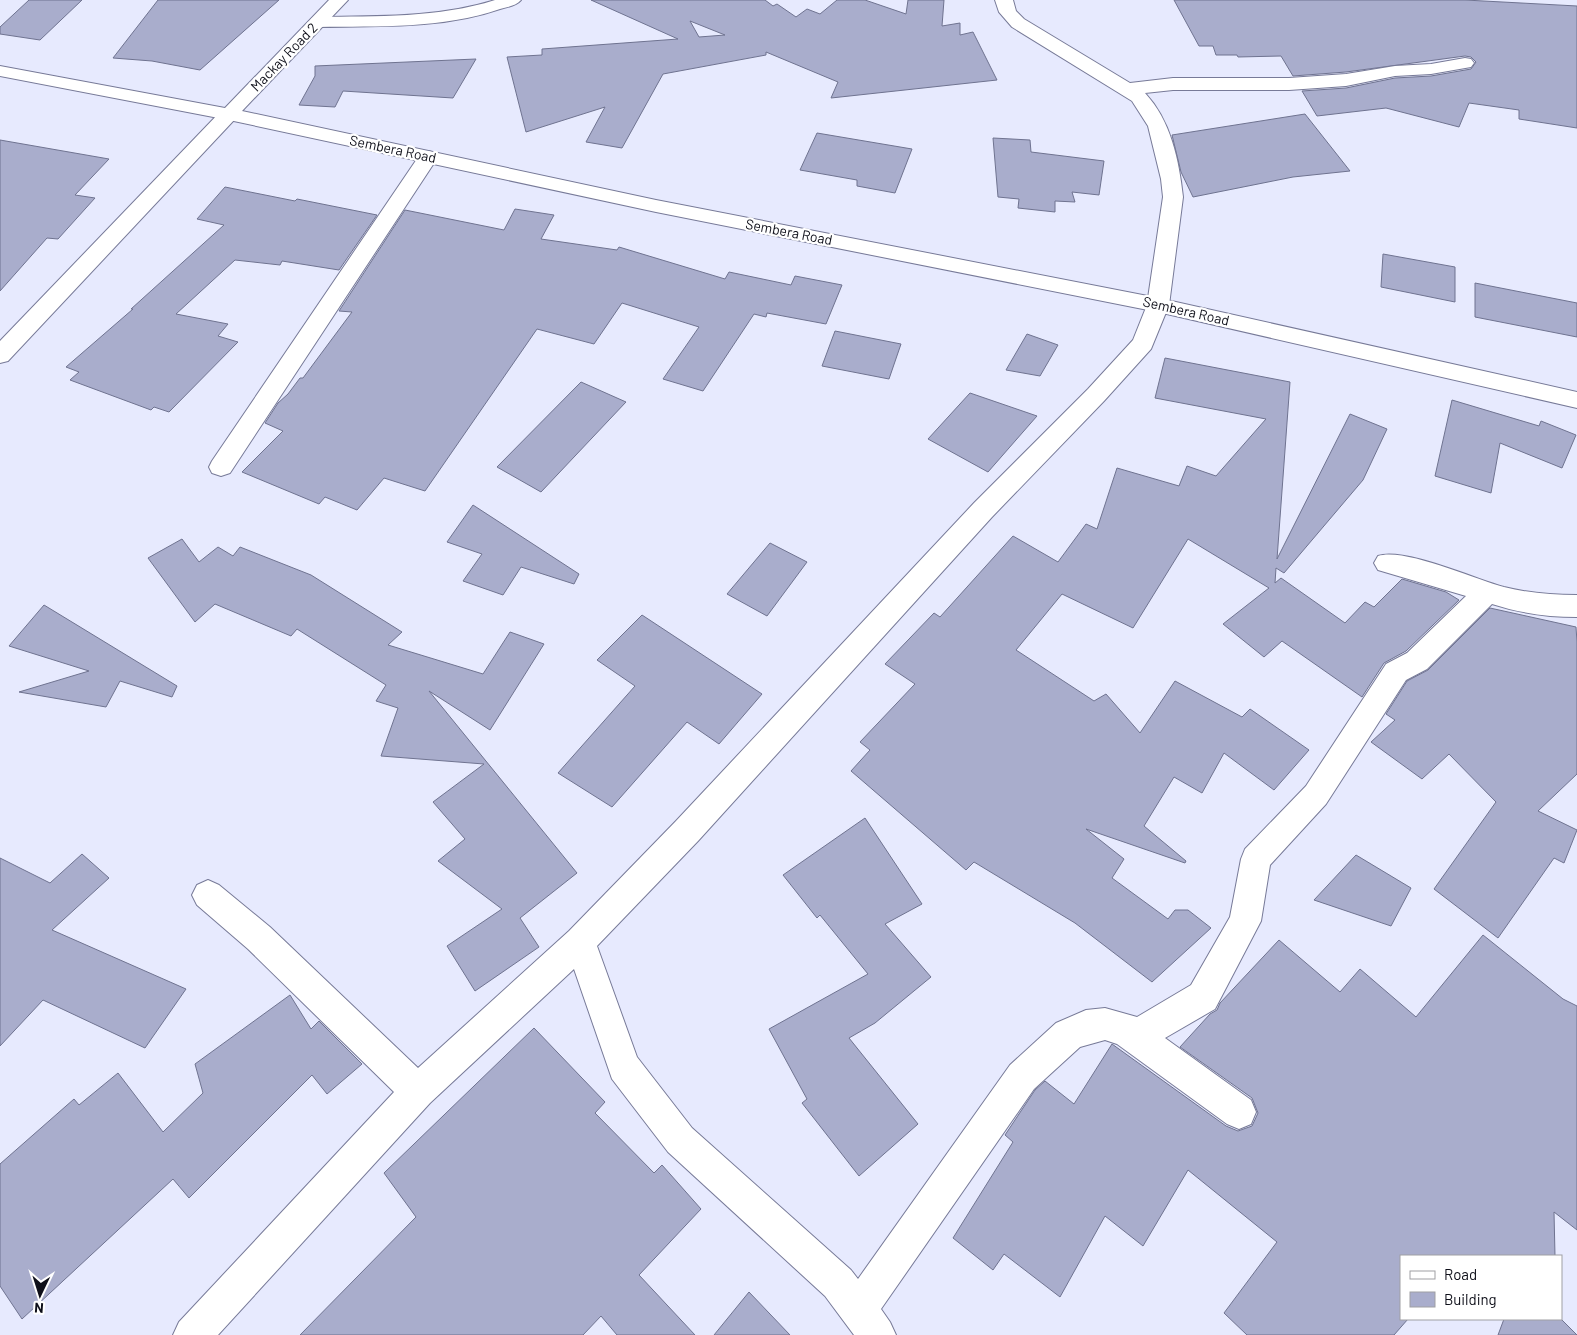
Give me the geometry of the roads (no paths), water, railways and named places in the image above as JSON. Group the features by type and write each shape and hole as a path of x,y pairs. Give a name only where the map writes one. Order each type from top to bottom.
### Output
{"street":[{"name":"Mackay Road 2","path":"0,355 339,0"},
{"path":"318,22 420,18 495,7 512,0"},
{"path":"192,1335 418,1091 580,942 687,831 983,510 1144,343 1158,305 1173,198 1171,179 1158,126 1139,97 1129,89 1018,23 1008,12 1004,0"},
{"path":"1129,89 1173,84 1289,84 1346,80 1395,71 1432,69 1465,63"},
{"name":"Sembera Road","path":"0,71 229,114 666,208 1158,305 1577,400"},
{"path":"221,467 428,157"},
{"path":"1387,563 1414,568 1486,594 1538,605 1577,606"},
{"path":"1135,1037 1203,997 1245,921 1256,859 1316,795 1396,672 1418,662 1486,594"},
{"path":"208,895 259,938 418,1091"},
{"path":"580,942 624,1067 680,1140 838,1283 868,1322 1022,1077 1068,1036 1086,1027 1105,1024 1125,1029 1239,1112"}]}
